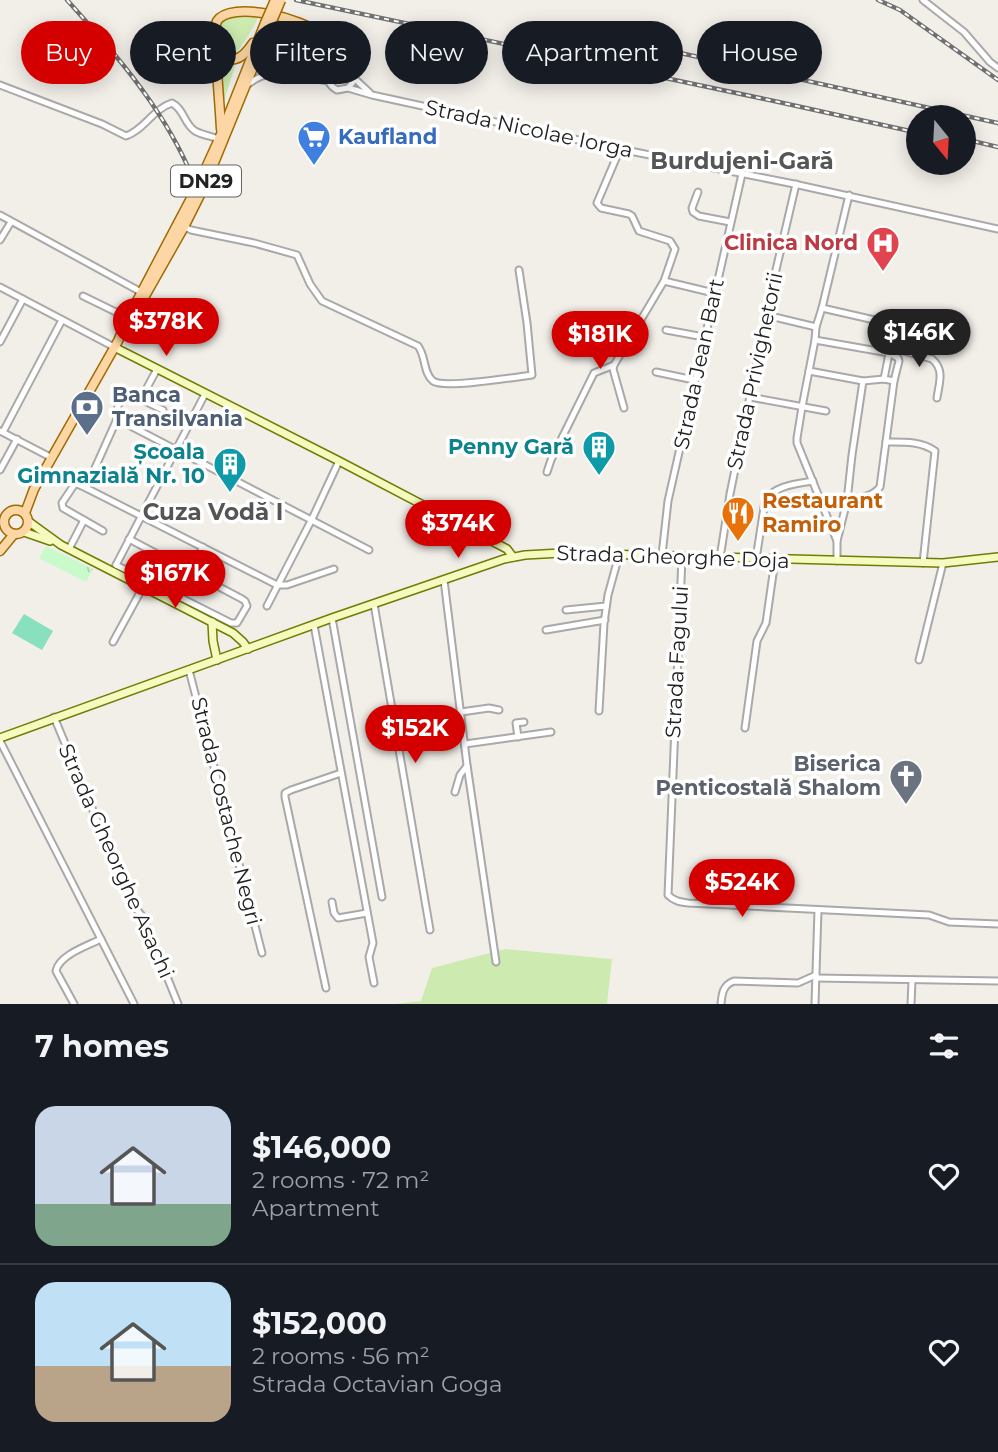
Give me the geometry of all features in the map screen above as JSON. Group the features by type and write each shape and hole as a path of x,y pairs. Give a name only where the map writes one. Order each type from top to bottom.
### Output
{"main road":[{"name":"DN29","path":"269,21 275,0"},
{"name":"DN29","path":"270,21 281,0"},
{"path":"218,21 223,12 233,6 246,4 274,10 301,21"},
{"path":"236,59 244,55 250,46"},
{"name":"DN29","path":"24,531 24,515 34,489 114,347 131,323 181,226 250,66"},
{"name":"DN29","path":"120,337 141,292 204,187 250,78"},
{"path":"217,84 220,135"},
{"path":"114,347 339,461 506,549 513,556"},
{"path":"0,548 6,528 4,512 24,515 61,545"},
{"path":"6,528 24,531 114,568 143,587 239,638 247,649"},
{"name":"Strada Gheorghe Doja","path":"0,739 54,717 513,556 662,555 923,563 998,557"},
{"path":"212,622 217,660"}],"street":[{"path":"923,0 964,32 998,68"},
{"name":"Strada Nicolae Iorga","path":"330,84 337,90 348,88 998,229"},
{"path":"348,88 350,84"},
{"path":"360,84 372,95"},
{"path":"0,85 102,124 126,136 135,132 160,108 172,103 195,130 220,135"},
{"path":"620,149 597,203 601,208 629,214 641,232 664,238 673,243 675,249 664,281 614,365 624,408"},
{"name":"Strada Jean Bart","path":"662,555 668,501 742,174"},
{"name":"Strada Privighetorii","path":"720,558 766,315 796,184"},
{"path":"698,192 693,212 699,216 730,222"},
{"path":"837,541 797,443 816,327 849,195"},
{"path":"0,215 141,292"},
{"path":"0,240 11,222"},
{"path":"181,226 298,255 310,284 322,301 418,346 423,352 427,372 433,381 439,383 465,383 532,375 519,270"},
{"path":"664,281 714,293"},
{"path":"0,287 114,347"},
{"path":"83,296 128,318"},
{"path":"0,342 23,299"},
{"path":"822,308 892,324 894,328 884,380"},
{"path":"766,315 816,327"},
{"path":"52,458 1,432 62,320"},
{"path":"666,330 704,337"},
{"path":"815,340 933,359 941,371 937,398"},
{"path":"847,501 870,495 880,487 899,361 890,351"},
{"path":"548,472 551,460 594,373 614,365"},
{"path":"141,399 157,369"},
{"path":"809,371 863,381 894,381"},
{"path":"656,372 694,380"},
{"path":"837,561 837,541 847,501 863,381"},
{"path":"86,488 126,393 163,410"},
{"path":"129,539 245,601 247,606 237,622 231,623 114,568 129,539 176,449 205,394"},
{"path":"750,397 825,411"},
{"path":"117,419 369,550"},
{"path":"0,470 16,439"},
{"path":"886,442 914,443 935,451 923,563"},
{"path":"267,606 339,461"},
{"path":"756,559 768,496 785,486 813,481"},
{"path":"103,531 64,508 62,503 74,485 86,488 277,585 287,585 334,569"},
{"path":"69,549 83,520"},
{"path":"178,596 203,547"},
{"path":"598,710 604,620 619,555"},
{"name":"Strada Fagului","path":"682,557 668,895 679,902 688,903 929,915 949,922 998,924"},
{"path":"745,728 757,641 766,623 775,560"},
{"path":"919,660 943,563"},
{"path":"444,580 467,765 496,962"},
{"path":"113,642 143,587"},
{"path":"374,604 430,930"},
{"path":"566,610 606,606"},
{"path":"332,618 382,897"},
{"path":"546,630 604,620"},
{"path":"314,625 373,943 369,957 374,983"},
{"name":"Strada Costache Negri","path":"190,670 262,953"},
{"path":"461,712 489,708 499,710"},
{"name":"Strada Gheorghe Asachi","path":"54,717 132,904 143,917 178,1004"},
{"path":"517,737 516,723 524,722"},
{"path":"465,744 551,732"},
{"path":"0,739 134,1004"},
{"path":"455,792 460,775 467,765"},
{"path":"326,988 285,793 341,774"},
{"path":"332,902 338,918 367,913"},
{"path":"815,1004 818,910"},
{"path":"74,1004 56,967 62,959 101,939"},
{"path":"721,1004 722,992 734,981 798,983 816,976 912,981 998,981"},
{"path":"911,1004 912,981"}],"green space":[{"path":"239,9 262,9 256,21 250,21 250,32 236,52 236,21 223,21 227,15"},
{"path":"222,84 229,84 224,101"},
{"path":"46,546 93,569 86,582 39,558"},
{"path":"24,614 53,631 42,650 12,633"},
{"path":"505,949 612,959 607,1004 394,1004 421,1001 432,968"}],"railway":[{"path":"67,0 118,58 149,99 188,167"},
{"path":"296,0 906,130"},
{"path":"878,0 900,10 998,80"},
{"path":"683,54 998,123"},
{"path":"976,142 998,147"}],"place":[{"name":"Kaufland","path":"314,167"},
{"name":"Clinica Nord","path":"883,273"},
{"name":"Banca Transilvania","path":"87,437"},
{"name":"Penny Gară","path":"599,477"},
{"name":"Școala Gimnazială Nr. 10","path":"230,494"},
{"name":"Restaurant Ramiro","path":"738,543"},
{"name":"Biserica Penticostală Shalom","path":"906,806"}],"district":[{"name":"Burdujeni-Gară","path":"742,161"},
{"name":"Cuza Vodă I","path":"213,512"}]}
